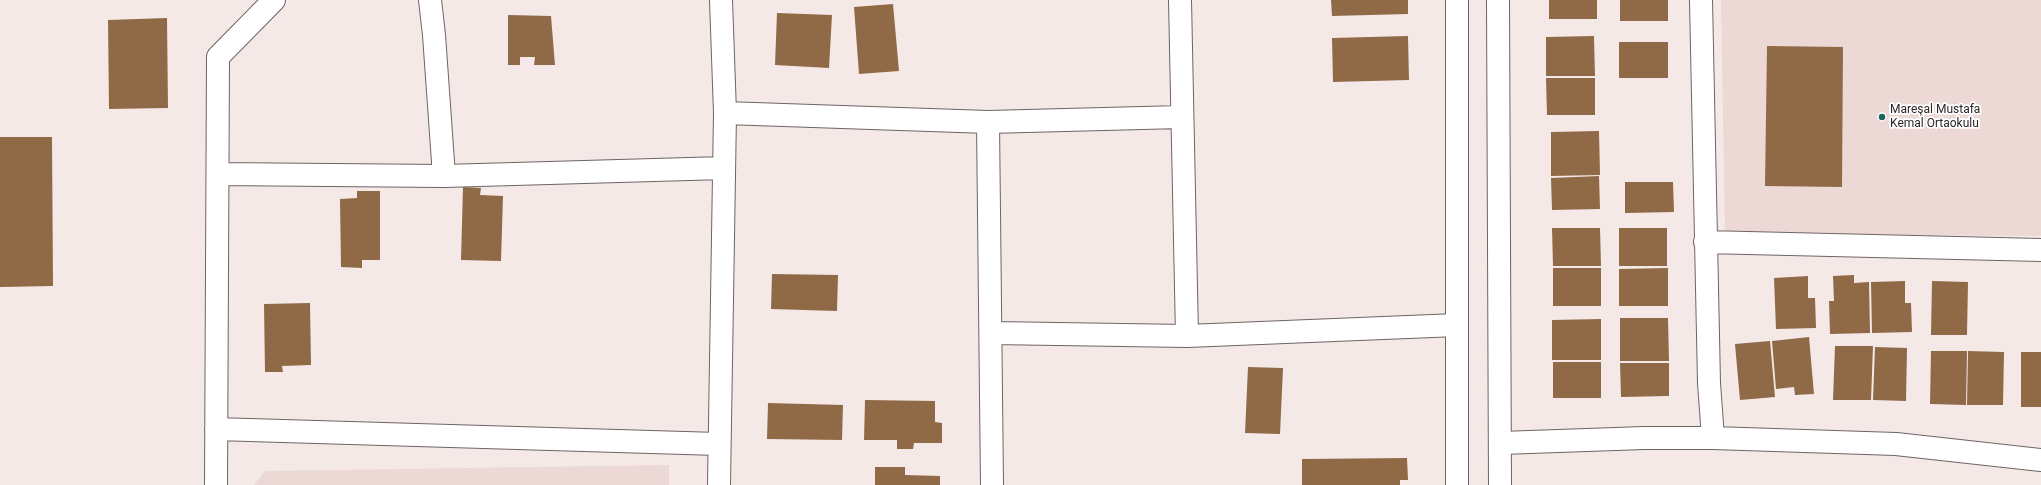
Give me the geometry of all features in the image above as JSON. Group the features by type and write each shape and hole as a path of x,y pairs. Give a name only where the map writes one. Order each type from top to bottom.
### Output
{"street":[{"path":"216,485 218,57 274,0"},
{"path":"430,0 444,176"},
{"path":"719,485 718,444 725,113 721,0"},
{"path":"1180,0 1181,117 1187,336"},
{"path":"1457,0 1457,485"},
{"path":"1498,0 1500,485"},
{"path":"1701,0 1709,382 1713,438"},
{"path":"725,113 988,122 1181,117"},
{"path":"988,122 992,334 992,485"},
{"path":"218,174 444,176 724,168"},
{"path":"1706,242 2041,250"},
{"path":"992,334 1187,336 1457,325"},
{"path":"216,429 718,444"},
{"path":"1501,443 1644,438 1713,438 1896,444 2041,460"}],"shaded area":[{"name":"Mareşal Mustafa Kemal Ortaokulu","path":"1721,0 2041,0 2041,236 1725,234"},
{"path":"669,465 669,485 254,485 265,471"}],"building":[{"path":"1331,0 1408,0 1408,14 1332,16"},
{"path":"1549,0 1597,0 1597,19 1549,19"},
{"path":"1620,0 1668,0 1668,21 1620,21"},
{"path":"893,4 899,71 859,74 854,7"},
{"path":"777,13 832,15 829,68 775,65"},
{"path":"508,15 551,16 555,65 534,65 535,57 520,57 520,65 508,65"},
{"path":"167,18 168,108 109,109 108,20"},
{"path":"1408,36 1409,80 1333,82 1332,38"},
{"path":"1594,36 1595,76 1546,76 1546,37"},
{"path":"1619,42 1668,42 1668,78 1619,78"},
{"path":"1767,46 1843,47 1842,187 1765,186"},
{"path":"1546,78 1595,78 1595,115 1547,115"},
{"path":"1599,131 1600,175 1551,176 1551,132"},
{"path":"0,137 52,137 53,286 0,287"},
{"path":"1599,176 1600,209 1552,210 1551,178"},
{"path":"1625,182 1673,182 1674,212 1625,213"},
{"path":"463,187 481,188 480,195 503,196 501,261 461,260"},
{"path":"357,191 380,191 380,260 362,260 362,268 341,267 340,199 357,198"},
{"path":"1552,228 1600,228 1601,266 1553,266"},
{"path":"1619,228 1667,228 1667,266 1619,266"},
{"path":"1553,268 1601,268 1601,306 1553,306"},
{"path":"1668,268 1668,306 1619,306 1619,269"},
{"path":"772,274 838,275 837,311 771,309"},
{"path":"1854,275 1854,283 1869,282 1870,333 1830,334 1829,301 1834,301 1833,276"},
{"path":"1808,276 1808,298 1815,298 1816,328 1776,329 1774,278"},
{"path":"1905,281 1905,303 1911,303 1912,332 1872,333 1871,282"},
{"path":"1932,281 1968,282 1967,335 1931,335"},
{"path":"310,303 311,365 282,366 283,372 265,372 264,304"},
{"path":"1620,318 1668,318 1669,361 1620,361"},
{"path":"1601,319 1601,360 1552,360 1552,320"},
{"path":"1809,337 1814,394 1795,395 1794,387 1776,389 1772,341"},
{"path":"1770,341 1775,397 1740,400 1735,344"},
{"path":"1835,346 1873,346 1871,400 1833,400"},
{"path":"1875,347 1907,348 1906,401 1873,400"},
{"path":"1931,351 1967,351 1966,405 1930,404"},
{"path":"1968,351 2004,352 2003,405 1967,405"},
{"path":"2021,352 2041,352 2041,407 2021,407"},
{"path":"1553,362 1601,362 1601,398 1553,398"},
{"path":"1620,363 1669,363 1669,396 1621,397"},
{"path":"1248,367 1283,368 1280,434 1245,433"},
{"path":"865,400 935,401 935,422 942,423 942,443 914,443 913,449 897,449 897,440 864,440"},
{"path":"768,403 843,405 842,440 767,439"},
{"path":"1407,458 1408,480 1400,480 1400,485 1302,485 1302,459"},
{"path":"875,467 905,467 905,475 940,476 940,485 875,485"}],"place":[{"name":"Mareşal Mustafa Kemal Ortaokulu","path":"1882,117"}]}
